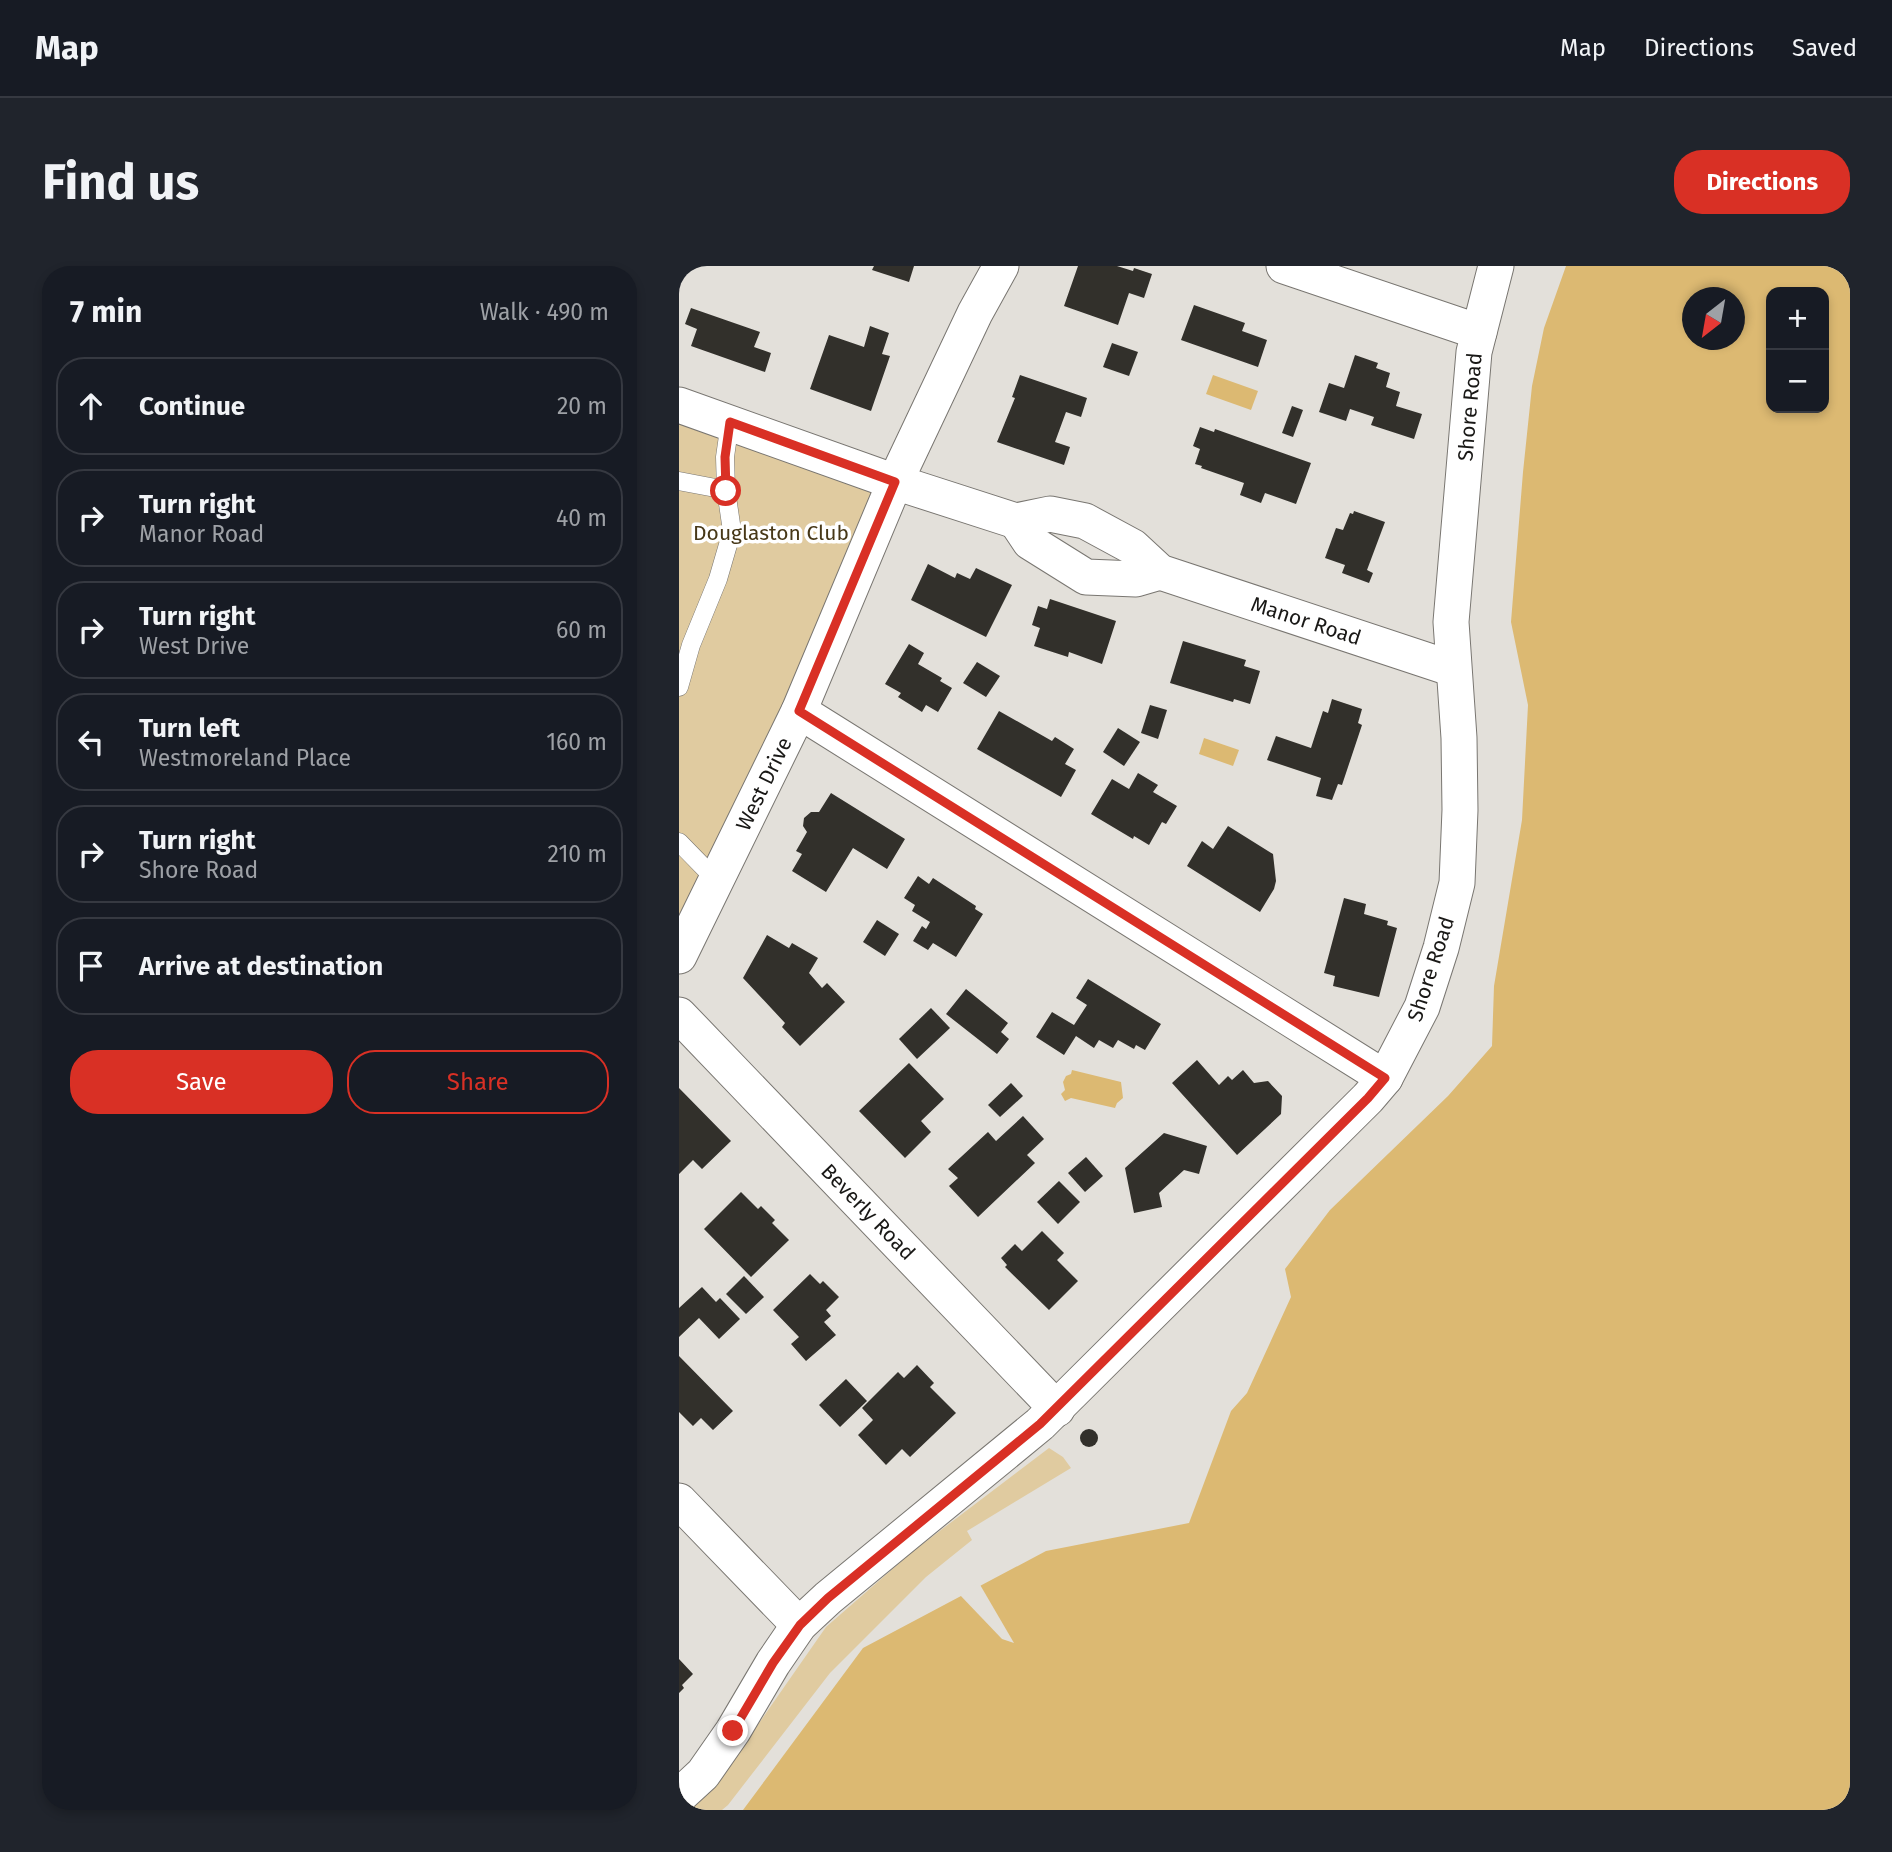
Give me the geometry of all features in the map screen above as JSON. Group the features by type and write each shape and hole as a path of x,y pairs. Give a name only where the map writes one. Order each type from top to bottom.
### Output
{"street":[{"name":"West Drive","path":"679,956 799,711 895,482 1000,266"},
{"path":"1284,266 1479,332"},
{"name":"Shore Road","path":"679,1796 703,1774 800,1625 828,1598 1057,1409 1368,1098 1385,1078 1423,1007 1457,883 1459,738 1451,622 1474,352 1496,266"},
{"name":"Manor Road","path":"679,405 895,482 1016,521 1049,514 1085,521 1133,547 1160,572 1453,669"},
{"name":"Manor Road","path":"1016,521 1030,542 1086,577 1136,579 1160,572"},
{"path":"799,711 1385,1078"},
{"name":"Beverly Road","path":"679,1015 1057,1409"},
{"path":"679,1501 800,1625"}],"lane":[{"path":"679,687 691,645 718,579 732,531 726,491 725,457 730,422"},
{"path":"679,481 726,491"},
{"path":"679,842 717,881"}],"green space":[{"name":"Douglaston Club","path":"679,405 895,478 679,948"},
{"path":"1049,1448 1063,1457 1071,1468 967,1531 972,1540 926,1577 830,1673 728,1805 722,1810 680,1810 718,1782 826,1627 912,1552"}],"shaded area":[{"path":"1566,266 1850,266 1850,1810 743,1810 863,1648 1046,1551 1189,1523 1231,1411 1247,1393 1291,1297 1285,1269 1330,1210 1448,1096 1492,1046 1494,986 1522,820 1528,705 1511,622 1532,386 1544,328"},
{"path":"1213,375 1258,391 1251,410 1206,394"},
{"path":"1204,738 1239,750 1233,766 1199,754"},
{"path":"1072,1070 1121,1082 1123,1098 1115,1108 1071,1098 1065,1101 1061,1094 1065,1090 1063,1082"}],"pier":[{"path":"979,1583 1014,1643 1002,1639 959,1594"}],"building":[{"path":"874,266 914,266 909,282 872,270"},
{"path":"1078,266 1117,266 1152,274 1144,298 1129,293 1118,325 1064,306"},
{"path":"1194,305 1245,323 1242,331 1267,340 1258,367 1181,340"},
{"path":"691,308 760,332 754,347 771,353 765,372 691,346 697,329 685,324"},
{"path":"870,326 889,333 882,354 890,356 871,411 810,389 829,335 864,347"},
{"path":"1112,343 1138,352 1129,376 1103,367"},
{"path":"1355,355 1378,363 1376,368 1390,373 1386,387 1400,392 1396,406 1422,414 1414,439 1371,425 1374,417 1350,409 1346,421 1319,412 1329,383 1344,388"},
{"path":"1020,375 1087,398 1081,417 1066,412 1055,442 1070,447 1064,465 997,442 1015,398 1012,397"},
{"path":"1292,406 1303,410 1293,437 1282,433"},
{"path":"1200,427 1214,432 1215,429 1311,463 1296,504 1265,493 1261,503 1240,495 1244,483 1195,464 1200,449 1193,446"},
{"path":"1354,511 1385,522 1367,570 1373,573 1369,583 1342,573 1345,565 1325,558 1336,528 1343,530 1350,513 1353,514"},
{"path":"928,564 955,578 957,573 970,579 976,568 1012,585 986,637 911,600"},
{"path":"1050,599 1116,621 1102,664 1069,652 1068,657 1034,646 1040,628 1032,625 1038,606 1047,609"},
{"path":"1183,641 1246,660 1244,666 1260,671 1250,704 1234,699 1233,702 1170,683"},
{"path":"909,644 924,653 918,664 942,678 940,681 952,688 938,712 926,705 922,712 898,697 901,693 885,684"},
{"path":"977,662 1000,676 986,697 963,683"},
{"path":"1332,699 1362,709 1358,723 1362,725 1342,785 1338,784 1332,800 1316,796 1321,778 1267,760 1276,736 1311,748 1323,711 1328,713"},
{"path":"1150,705 1167,710 1158,739 1141,733"},
{"path":"999,711 1052,741 1055,737 1074,749 1065,764 1076,770 1061,797 977,749"},
{"path":"1118,728 1140,742 1124,766 1103,752"},
{"path":"1138,773 1158,785 1153,792 1177,806 1166,824 1162,822 1149,845 1134,836 1133,839 1091,814 1112,779 1129,789"},
{"path":"831,793 905,839 887,869 853,848 826,892 792,871 802,854 796,851 807,832 803,826 804,818 811,812 819,812"},
{"path":"1228,826 1273,854 1276,881 1260,912 1187,866 1202,841 1213,849"},
{"path":"918,876 929,884 933,878 976,906 975,909 983,914 956,957 933,943 928,950 913,941 922,926 926,929 930,922 912,911 915,905 904,898"},
{"path":"1344,898 1366,904 1364,914 1388,921 1387,925 1397,928 1379,997 1333,986 1335,976 1324,973"},
{"path":"877,920 899,934 885,956 863,942"},
{"path":"767,935 789,948 792,943 818,958 809,973 822,988 827,983 845,1002 800,1046 782,1027 785,1023 743,978"},
{"path":"1088,979 1161,1024 1145,1050 1136,1045 1134,1049 1118,1040 1113,1048 1099,1040 1094,1048 1076,1036 1064,1055 1036,1037 1052,1012 1074,1025 1087,1005 1076,998"},
{"path":"966,989 1008,1023 1001,1032 1009,1039 997,1054 946,1014"},
{"path":"931,1008 950,1028 917,1059 899,1039"},
{"path":"1197,1060 1219,1085 1228,1076 1232,1080 1243,1070 1254,1083 1268,1081 1282,1096 1281,1114 1237,1155 1172,1083"},
{"path":"909,1063 944,1099 921,1121 931,1132 905,1158 859,1111"},
{"path":"1011,1083 1023,1096 1000,1117 988,1105"},
{"path":"679,1088 731,1141 702,1169 693,1160 679,1174"},
{"path":"1023,1116 1044,1139 1027,1155 1035,1163 978,1217 949,1186 958,1178 948,1169 988,1132 996,1141"},
{"path":"1164,1133 1207,1146 1199,1174 1184,1170 1159,1193 1162,1207 1134,1213 1125,1168"},
{"path":"1086,1157 1103,1176 1085,1192 1068,1173"},
{"path":"1059,1181 1080,1202 1058,1224 1037,1202"},
{"path":"741,1192 758,1209 761,1206 775,1220 772,1223 789,1240 751,1277 704,1229"},
{"path":"1042,1231 1064,1253 1057,1260 1078,1281 1049,1310 1005,1267 1007,1265 1001,1258 1015,1244 1022,1251"},
{"path":"810,1274 820,1284 823,1281 839,1297 826,1310 831,1316 824,1322 836,1335 806,1361 791,1344 799,1337 773,1310"},
{"path":"744,1276 764,1297 746,1314 726,1294"},
{"path":"702,1287 716,1302 720,1298 740,1319 719,1339 699,1318 679,1337 679,1308"},
{"path":"679,1356 733,1411 713,1430 701,1418 693,1426 679,1412"},
{"path":"917,1365 934,1383 930,1387 956,1413 910,1457 902,1449 886,1465 858,1435 873,1420 862,1408 898,1372 904,1378"},
{"path":"846,1379 867,1401 840,1427 819,1405"},
{"path":"1085,1429 1093,1429 1098,1438 1096,1445 1085,1447 1080,1442 1080,1434"},
{"path":"679,1659 693,1674 682,1685 684,1688 679,1693"}],"route":[{"path":"726,491 725,457 730,422 895,482 799,711 1385,1078 1057,1409 828,1598 800,1625 773,1663 733,1731"}]}
